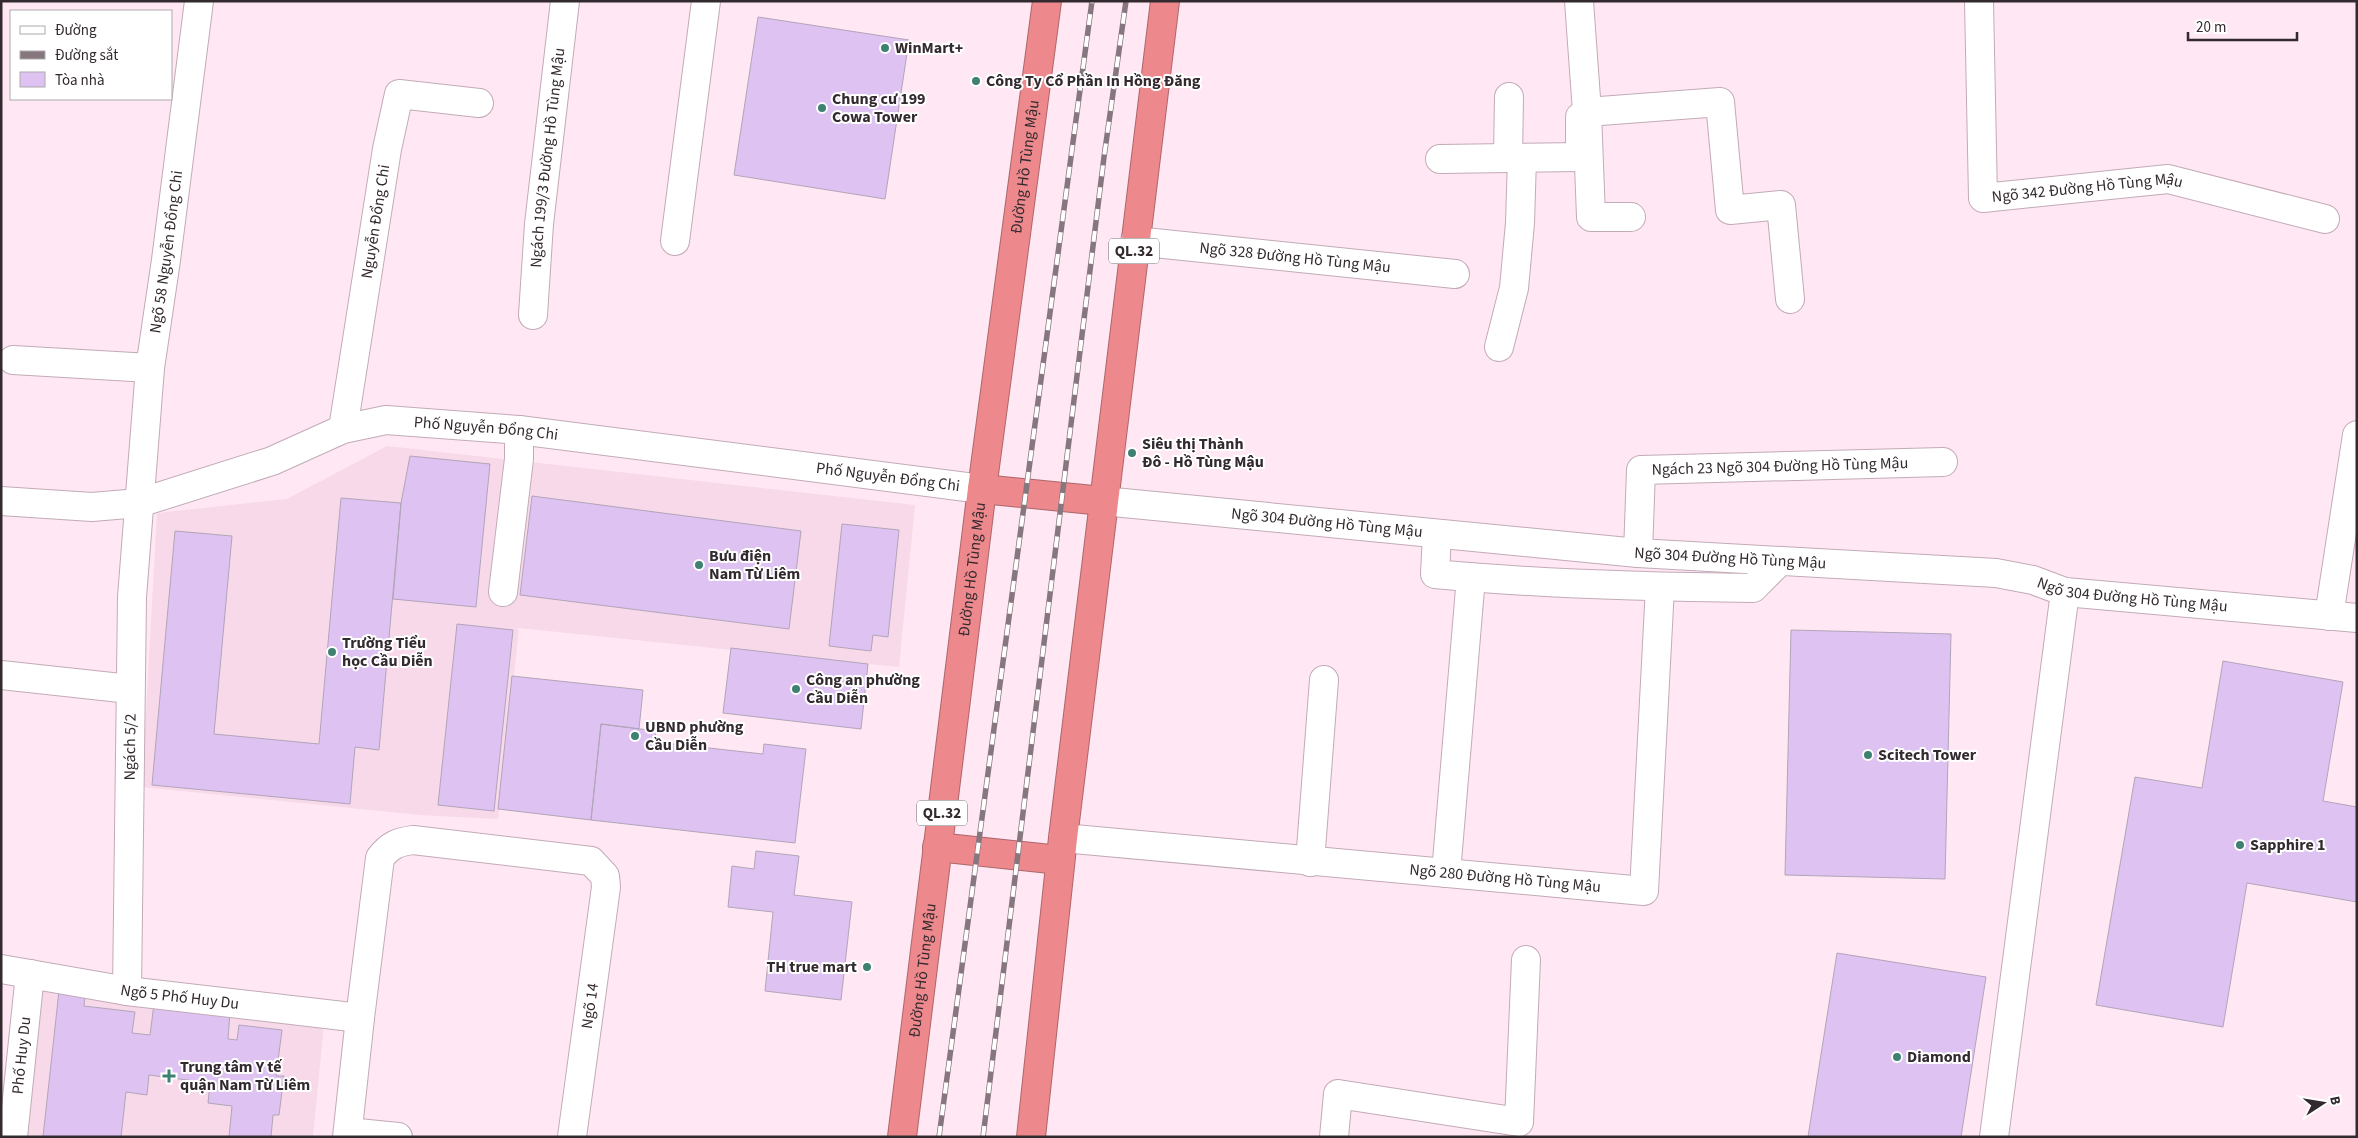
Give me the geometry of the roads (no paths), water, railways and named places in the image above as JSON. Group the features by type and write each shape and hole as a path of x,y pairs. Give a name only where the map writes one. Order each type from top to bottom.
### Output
{"highway":[{"name":"Đường Hồ Tùng Mậu","path":"902,1137 982,490 1047,1"},
{"name":"QL.32","path":"1030,1137 1103,501 1165,1"},
{"path":"982,490 1103,501"},
{"path":"938,847 1062,849"}],"street":[{"name":"Ngõ 58 Nguyễn Đổng Chi","path":"139,503 150,368 166,260 199,1"},
{"name":"Ngách 199/3 Đường Hồ Tùng Mậu","path":"533,315 539,224 565,1"},
{"path":"676,241 706,1"},
{"path":"1579,1 1587,112 1591,217 1631,217"},
{"name":"Ngõ 342 Đường Hồ Tùng Mậu","path":"1980,1 1983,198 2168,180 2324,218"},
{"name":"Nguyễn Đổng Chi","path":"343,429 385,158 399,94 479,103"},
{"path":"1499,347 1514,288 1520,223 1508,97"},
{"path":"1440,159 1580,157 1580,117 1587,112 1720,102 1730,210 1781,205 1790,298"},
{"name":"Ngõ 328 Đường Hồ Tùng Mậu","path":"1135,241 1455,274"},
{"path":"14,360 150,368"},
{"name":"Phố Nguyễn Đổng Chi","path":"1,501 92,507 139,503 272,461 343,429 386,420 519,430 982,490"},
{"path":"503,592 519,459 519,430"},
{"path":"2329,616 2357,435"},
{"name":"Ngách 23 Ngõ 304 Đường Hồ Tùng Mậu","path":"1638,553 1642,470 1943,462"},
{"name":"Ngõ 304 Đường Hồ Tùng Mậu","path":"1103,501 1638,553 1996,573 2033,580 2065,592 2357,618"},
{"name":"Ngách 5/2","path":"127,992 132,597 139,503"},
{"path":"1437,534 1435,574 1470,577 1660,587 1753,588 1780,561"},
{"path":"1446,873 1470,577"},
{"name":"Ngõ 280 Đường Hồ Tùng Mậu","path":"1062,849 1310,862 1644,891 1660,587"},
{"path":"1994,1137 2065,592"},
{"path":"1,675 130,688"},
{"path":"1310,862 1324,680"},
{"name":"Ngõ 14","path":"360,1018 380,858 388,847 400,841 413,840 591,861 605,876 606,887 572,1137"},
{"path":"1334,1137 1338,1094 1518,1122 1526,960"},
{"name":"Ngõ 5 Phố Huy Du","path":"1,969 127,992 360,1018"},
{"name":"Phố Huy Du","path":"13,1137 30,974"},
{"path":"360,1018 348,1134 398,1137"}],"railway":[{"path":"939,1137 1092,1"},
{"path":"983,1137 1104,157 1126,1"}],"place":[{"name":"WinMart+","path":"885,48"},
{"name":"Công Ty Cổ Phần In Hồng Đăng","path":"976,81"},
{"name":"Chung cư 199 Cowa Tower","path":"822,108"},
{"name":"Siêu thị Thành Đô - Hồ Tùng Mậu","path":"1132,453"},
{"name":"Bưu điện Nam Từ Liêm","path":"699,565"},
{"name":"Trường Tiểu học Cầu Diễn","path":"332,652"},
{"name":"Công an phường Cầu Diễn","path":"796,689"},
{"name":"UBND phường Cầu Diễn","path":"635,736"},
{"name":"Scitech Tower","path":"1868,755"},
{"name":"Sapphire 1","path":"2240,845"},
{"name":"TH true mart","path":"867,967"},
{"name":"Diamond","path":"1897,1057"},
{"name":"Trung tâm Y tế quận Nam Từ Liêm","path":"169,1076"}]}
